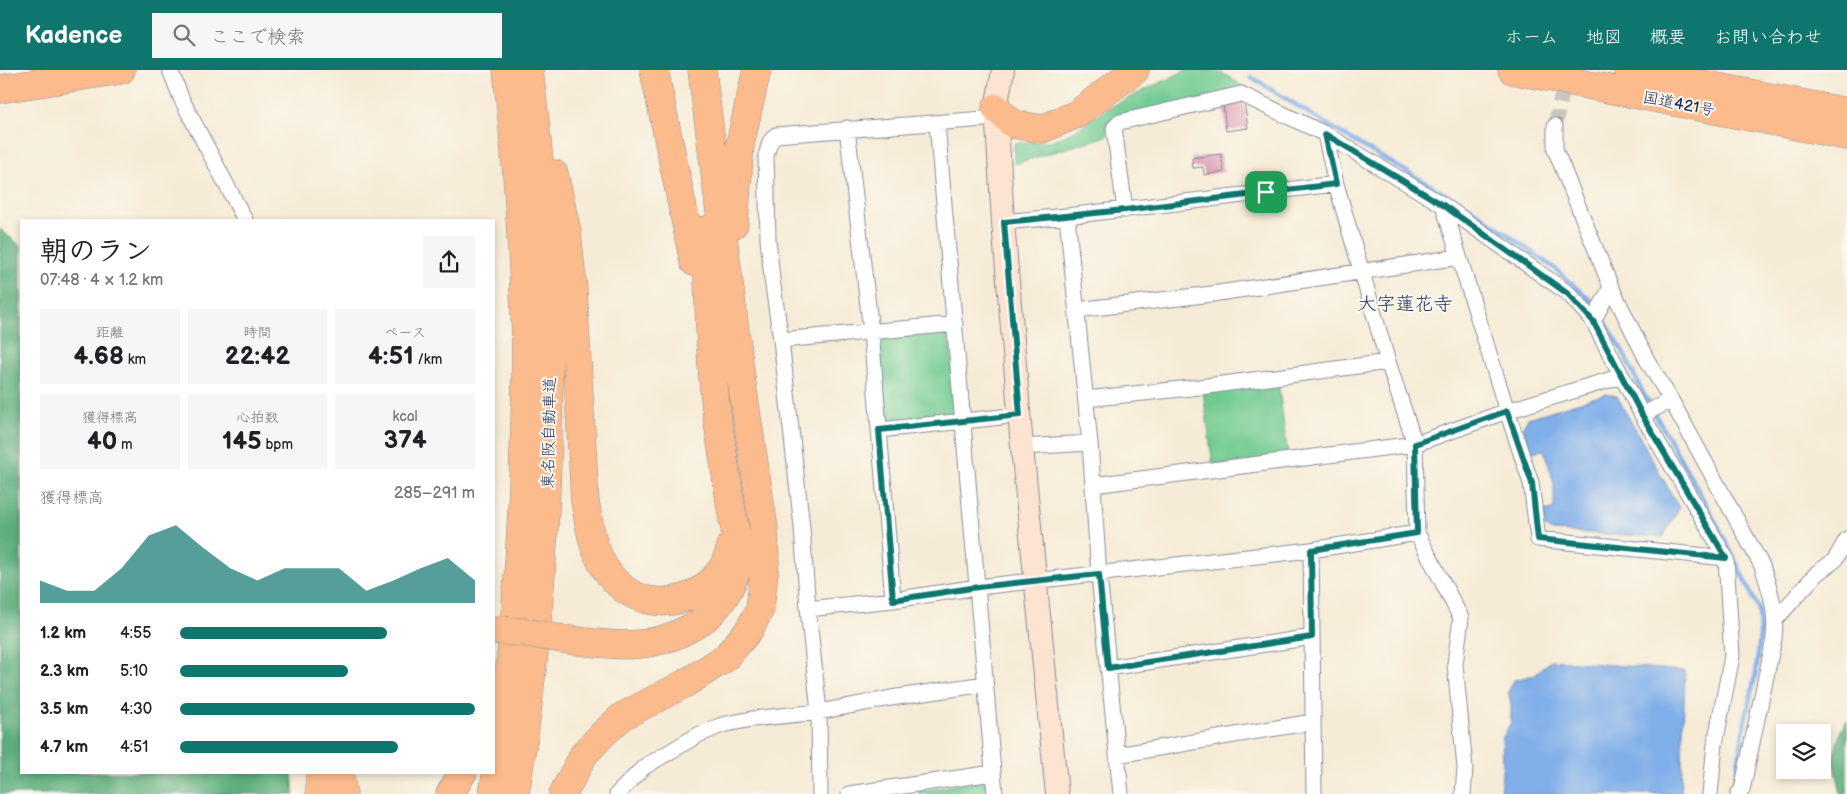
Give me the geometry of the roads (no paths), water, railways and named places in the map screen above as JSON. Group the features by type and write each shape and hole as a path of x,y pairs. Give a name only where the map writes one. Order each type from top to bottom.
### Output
{"highway":[{"path":"0,89 121,70"},
{"name":"東名阪自動車道","path":"493,794 509,677 517,594 523,507 525,409 524,293 507,70"},
{"path":"530,70 567,232 575,319 585,502 594,548 608,573 625,590 648,601 676,601 702,589 715,576 723,564 730,550 732,516"},
{"name":"東名阪自動車道","path":"515,794 530,689 540,594 546,508 549,409 547,282 542,198 530,70"},
{"path":"654,70 690,233 714,376"},
{"path":"495,648 656,643 675,636 708,616 720,603 736,574 739,557 738,540 732,516 717,414 705,207 687,70"},
{"path":"563,794 584,754 604,732 624,716 686,683 725,658 750,630 760,609 765,564 764,529 741,378 702,70"},
{"path":"746,70 748,108"},
{"path":"741,378 734,227 740,144 757,70"},
{"path":"1077,114 1125,70"},
{"path":"997,113 1013,124 1042,128 1077,114 1135,70"},
{"name":"国道421号","path":"1512,70 1847,136"},
{"name":"国道421号","path":"1628,70 1847,112"},
{"path":"495,648 500,614 518,199"},
{"path":"495,630 523,632 590,660 632,664 674,656 704,641 730,620 742,606 750,592 764,529"},
{"path":"320,774 320,794"},
{"path":"340,774 343,794"},
{"path":"450,794 462,774"}],"street":[{"path":"170,70 182,100 244,219"},
{"path":"1002,70 997,113 1004,222 1022,447 1057,794"},
{"path":"1125,210 1114,128 1120,122 1241,94 1325,134 1443,205 1568,294 1593,321 1642,415 1726,558 1732,656 1715,744 1710,794"},
{"path":"820,794 818,712 802,527 768,239 766,156 770,142 776,135 847,128 937,123 997,113"},
{"path":"937,123 995,794"},
{"path":"1555,126 1555,149 1611,287 1647,360 1762,566 1771,592 1776,619 1774,639 1740,792"},
{"path":"847,128 870,331 893,600"},
{"path":"1325,134 1336,184 1388,362 1415,444 1417,533 1461,618 1455,664 1465,768 1464,794"},
{"path":"1004,222 1125,210 1336,184"},
{"path":"1443,205 1507,411 1532,483 1538,539 1726,558"},
{"path":"1067,216 1086,399 1099,574 1121,794"},
{"path":"1077,310 1363,272 1459,257"},
{"path":"1593,321 1611,287"},
{"path":"781,340 955,324"},
{"path":"1086,399 1200,387 1388,362"},
{"path":"1093,485 1415,444 1507,411 1622,376"},
{"path":"1642,415 1671,400"},
{"path":"879,430 1020,415"},
{"path":"1022,447 1090,443"},
{"path":"808,609 893,600 978,587 1311,550 1417,533"},
{"path":"1776,619 1817,573 1834,561 1847,539"},
{"path":"1311,550 1314,794"},
{"path":"1108,668 1312,637"},
{"path":"617,794 644,767 698,735 722,725 752,719 818,712 891,698 985,684"},
{"path":"1117,755 1312,722"},
{"path":"849,794 912,790 993,773"}],"water":[{"path":"1606,394 1617,396 1679,508 1663,537 1552,531 1544,526 1543,510 1554,510 1554,483 1544,450 1529,452 1523,426 1528,418"},
{"path":"1551,660 1685,671 1681,794 1500,794 1503,762 1502,739 1511,722 1511,703 1508,692 1514,680 1534,675"}],"waterway":[{"path":"1251,77 1357,143 1475,211 1554,268 1597,306"},
{"path":"1600,313 1720,529 1759,610 1760,635 1756,672 1745,721 1734,787 1736,792"}],"tunnel":[{"path":"1555,126 1566,74"}],"district":[{"name":"大字蓮花寺","path":"1405,303"}]}
